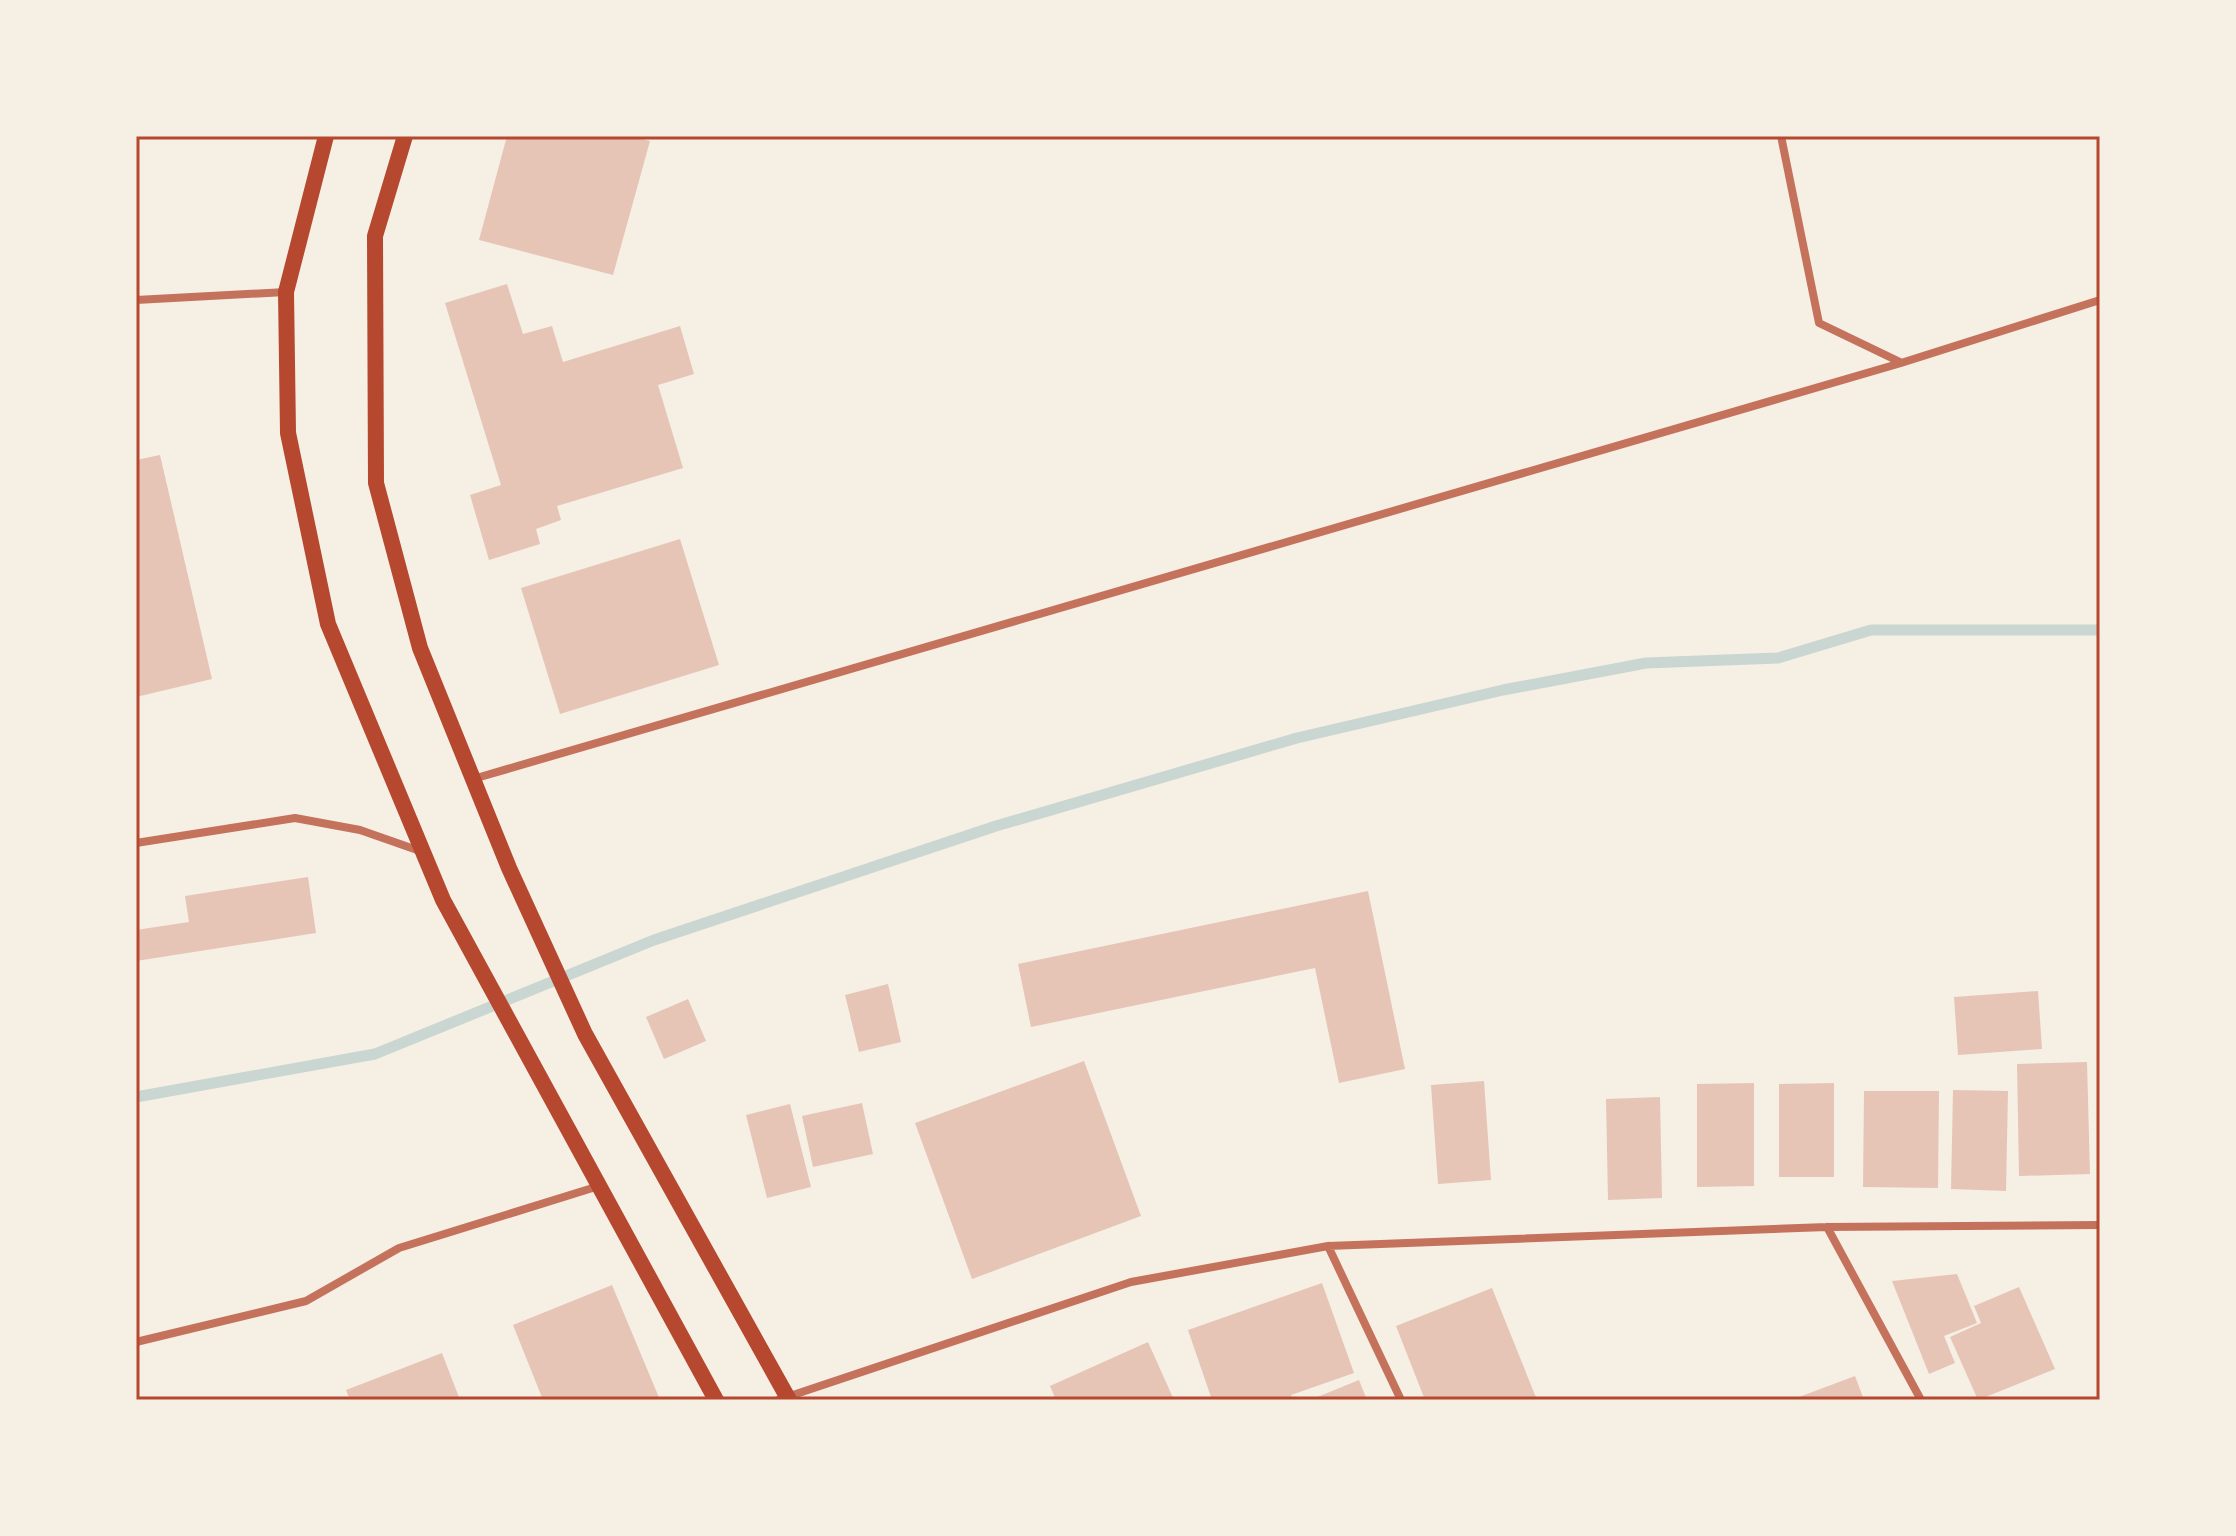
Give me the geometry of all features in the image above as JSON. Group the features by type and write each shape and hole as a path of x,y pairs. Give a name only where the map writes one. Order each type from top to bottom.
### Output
{"main road":[{"path":"326,136 286,292 288,433 328,624 443,900 716,1400"},
{"path":"405,136 375,236 376,483 420,648 509,868 585,1034 785,1399"}],"street":[{"path":"1781,136 1819,323 1901,363"},
{"path":"136,300 286,292"},
{"path":"473,779 1901,363 2100,300"},
{"path":"136,843 295,818 360,830 423,853"},
{"path":"136,1342 306,1301 399,1248 599,1186"},
{"path":"785,1399 1131,1282 1328,1246 1827,1227 2100,1225"},
{"path":"1827,1227 1921,1400"},
{"path":"1328,1246 1401,1400"}],"building":[{"path":"507,136 630,136 650,141 613,275 479,240"},
{"path":"507,284 523,334 552,326 563,362 680,326 694,374 658,385 683,468 557,506 561,520 536,529 540,544 489,560 470,495 501,485 445,303"},
{"path":"160,455 212,679 136,697 136,460"},
{"path":"680,539 719,665 560,714 521,588"},
{"path":"308,877 316,933 136,961 136,930 189,922 185,896"},
{"path":"1368,891 1405,1069 1339,1083 1315,968 1031,1027 1018,964"},
{"path":"888,984 901,1042 859,1052 845,995"},
{"path":"2038,991 2042,1049 1958,1055 1954,997"},
{"path":"688,999 706,1041 664,1059 646,1017"},
{"path":"1084,1061 1141,1216 972,1279 915,1123"},
{"path":"2087,1062 2090,1174 2019,1176 2017,1064"},
{"path":"1484,1081 1491,1180 1438,1184 1431,1085"},
{"path":"1754,1083 1754,1186 1697,1187 1697,1084"},
{"path":"1834,1083 1834,1177 1779,1177 1779,1084"},
{"path":"1953,1090 2008,1091 2006,1191 1951,1189"},
{"path":"1864,1091 1939,1091 1938,1188 1863,1187"},
{"path":"1660,1097 1662,1198 1608,1200 1606,1099"},
{"path":"862,1103 873,1154 813,1167 802,1116"},
{"path":"790,1104 811,1187 767,1198 746,1115"},
{"path":"1957,1274 1977,1323 1944,1336 1955,1363 1929,1374 1892,1281"},
{"path":"1322,1283 1354,1373 1291,1395 1293,1400 1212,1400 1188,1330"},
{"path":"612,1285 660,1400 543,1400 513,1325"},
{"path":"2019,1287 2055,1369 1978,1400 1950,1337 1981,1323 1974,1306"},
{"path":"1492,1288 1537,1400 1425,1400 1396,1326"},
{"path":"1148,1342 1174,1400 1056,1400 1050,1386"},
{"path":"442,1353 460,1400 350,1400 346,1390"},
{"path":"1855,1376 1864,1400 1791,1400"},
{"path":"1359,1380 1367,1400 1310,1400"}],"waterway":[{"path":"136,1097 375,1054 654,940 996,826 1297,738 1503,690 1646,663 1778,658 1871,630 2100,630"}]}
